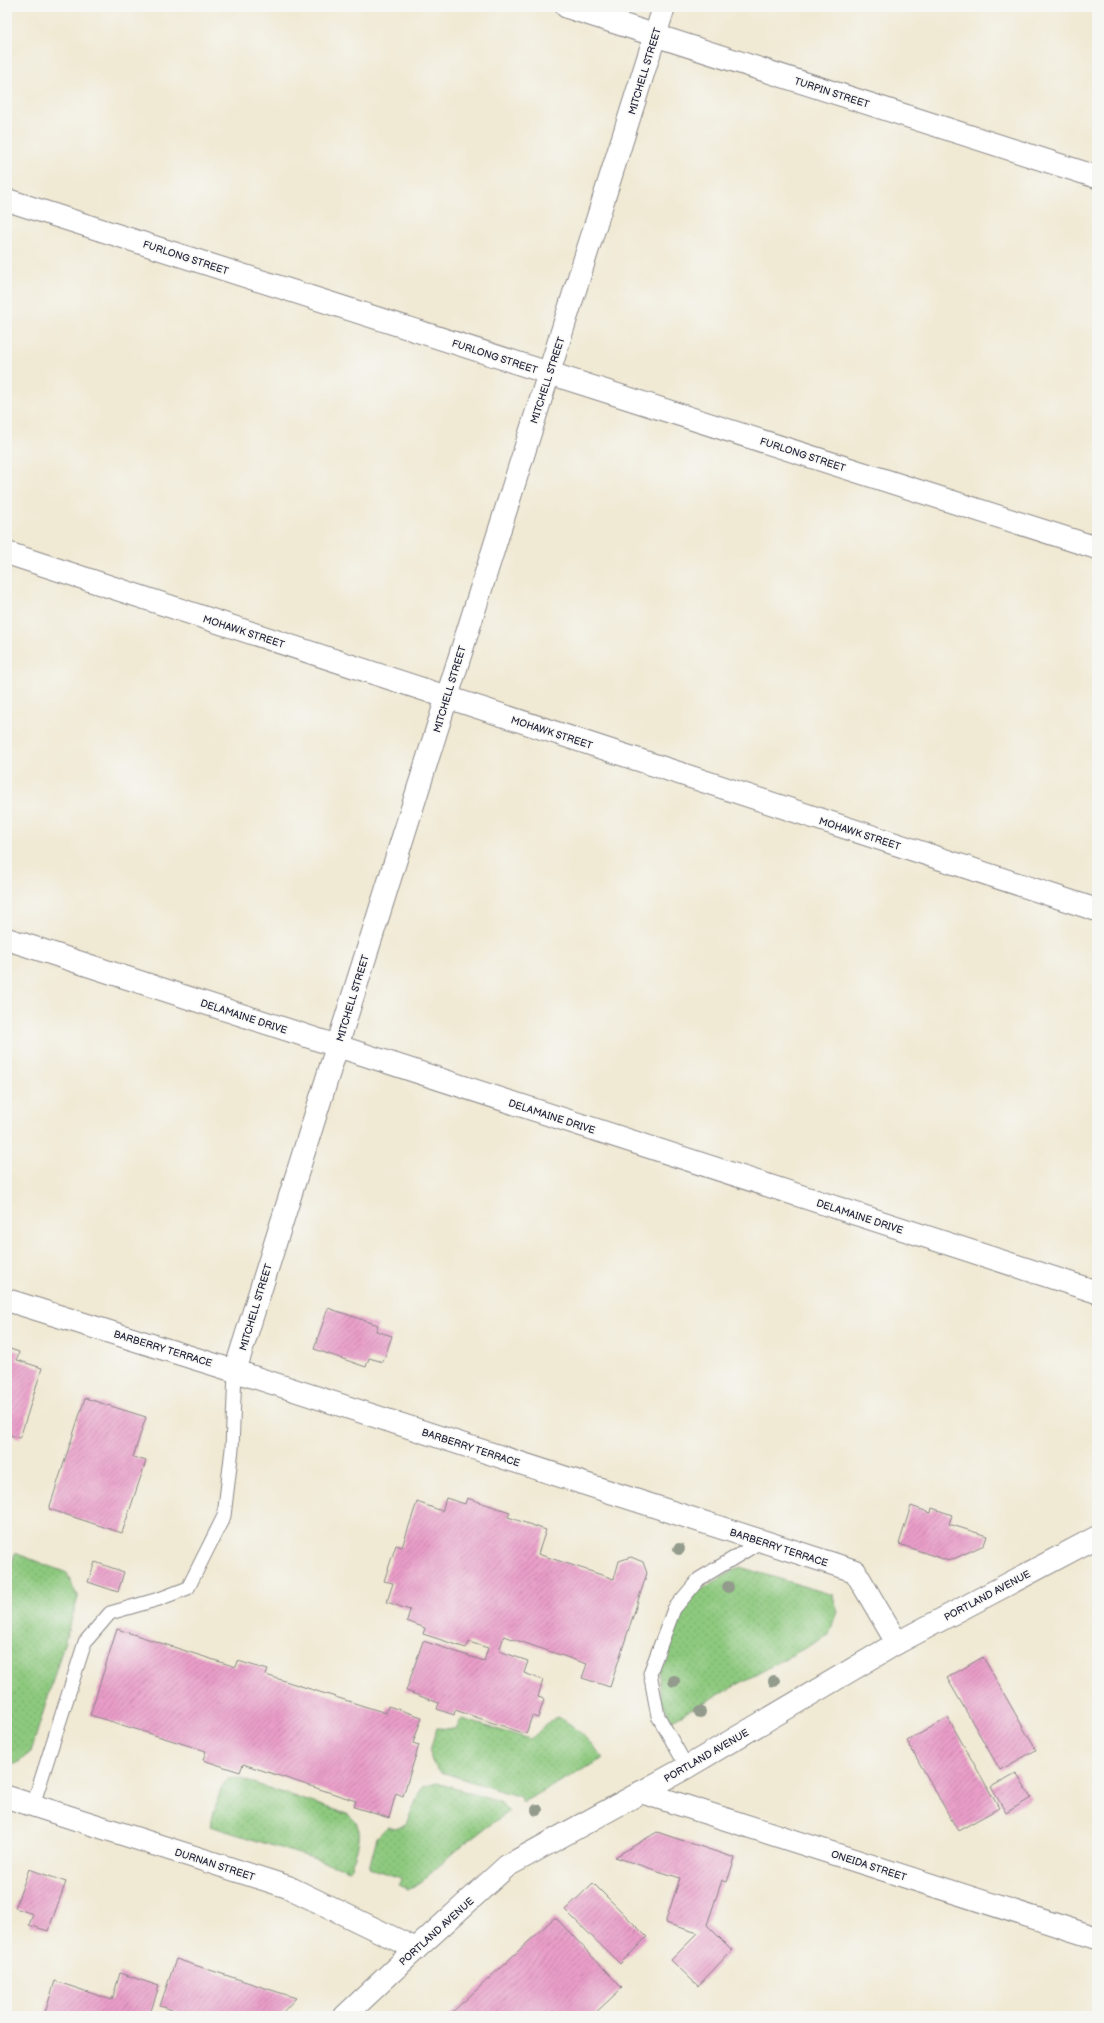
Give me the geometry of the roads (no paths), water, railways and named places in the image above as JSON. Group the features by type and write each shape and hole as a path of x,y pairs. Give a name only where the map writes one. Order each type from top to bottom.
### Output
{"street":[{"name":"TURPIN STREET","path":"567,7 1097,177"},
{"name":"MITCHELL STREET","path":"235,1371 664,7"},
{"name":"FURLONG STREET","path":"7,200 1097,548"},
{"name":"MOHAWK STREET","path":"7,553 1097,910"},
{"name":"DELAMAINE DRIVE","path":"7,938 337,1047 1097,1292"},
{"name":"BARBERRY TERRACE","path":"7,1300 235,1371 855,1571 897,1643"},
{"name":"PORTLAND AVENUE","path":"345,2016 507,1866 687,1767 897,1643 1097,1537"},
{"name":"ONEIDA STREET","path":"641,1792 1097,1938"},
{"name":"DURNAN STREET","path":"7,1797 288,1887 416,1949"}],"lane":[{"path":"33,1805 85,1642 110,1613 159,1599 188,1588 224,1516 232,1449 235,1371"},
{"path":"687,1767 658,1716 650,1673 674,1608 699,1580 762,1541"}]}
